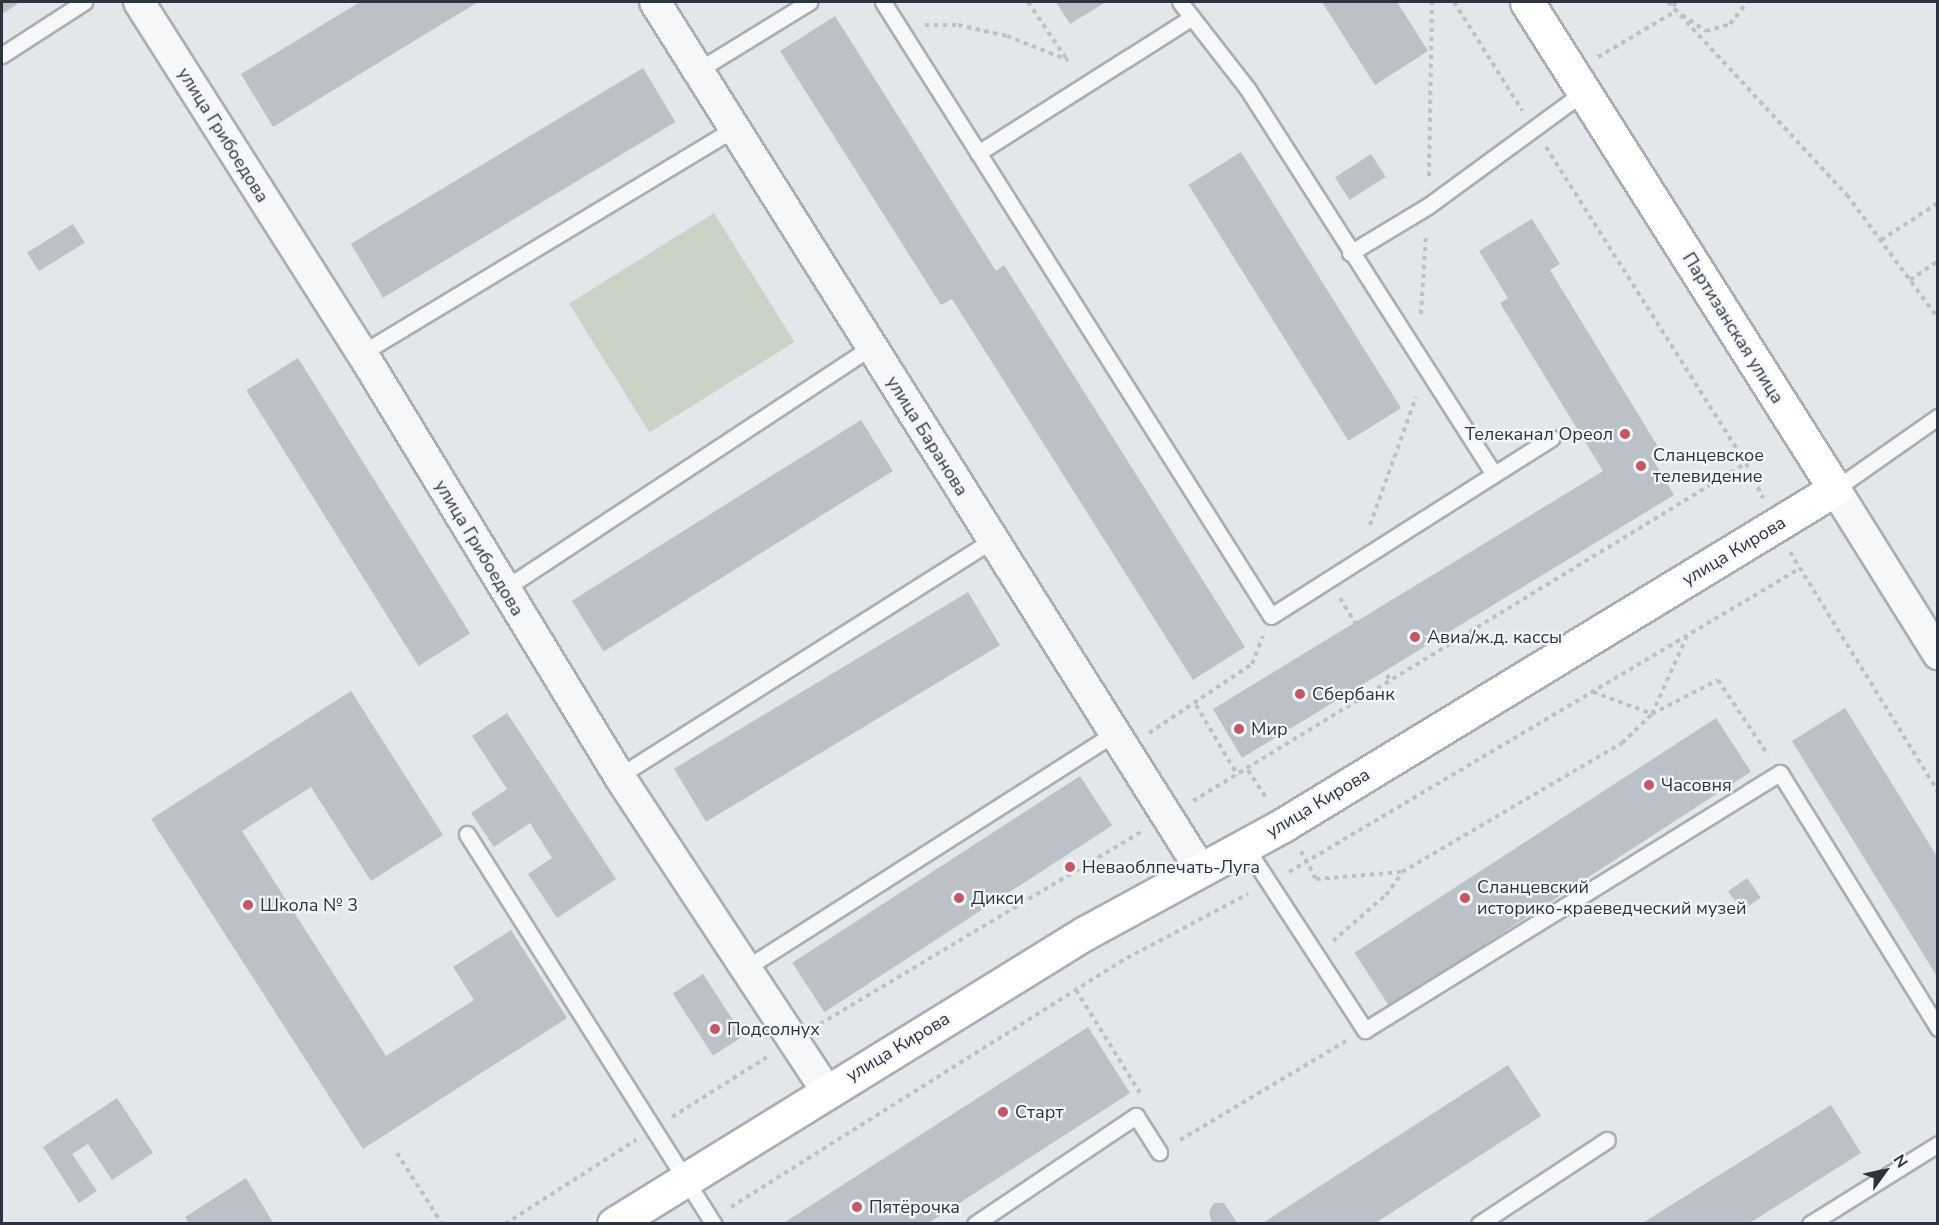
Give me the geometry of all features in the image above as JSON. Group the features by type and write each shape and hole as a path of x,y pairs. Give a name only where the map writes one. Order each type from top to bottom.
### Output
{"street":[{"name":"улица Грибоедова","path":"139,2 362,353 619,776 826,1090"},
{"name":"улица Баранова","path":"655,2 1201,870"},
{"name":"Партизанская улица","path":"1527,2 1938,654"},
{"name":"улица Кирова","path":"614,1224 826,1090 1085,933 1245,846 1835,489"}],"lane":[{"path":"2,55 84,2"},
{"path":"697,71 809,2"},
{"path":"883,2 1270,616 1551,438"},
{"path":"1180,2 1247,88 1350,253 1494,474"},
{"path":"978,153 1191,18"},
{"path":"1350,253 1428,206 1533,128 1578,82"},
{"path":"362,353 733,129"},
{"path":"504,589 872,347"},
{"path":"1835,489 1938,417"},
{"path":"619,776 993,540"},
{"path":"746,968 1120,740"},
{"path":"1245,846 1288,924 1316,955 1365,1030 1780,773 1938,1028"},
{"path":"467,834 714,1224"},
{"path":"975,1224 1136,1116 1159,1152"},
{"path":"1479,1224 1607,1140"},
{"path":"1810,1224 1938,1144"}],"path":[{"path":"1028,2 1085,85"},
{"path":"1356,562 1415,402 1428,206 1432,2"},
{"path":"1454,2 1746,463 1799,569 1938,792"},
{"path":"1668,2 1847,195 1938,318"},
{"path":"1674,2 1676,11 1706,31 1730,24 1747,2"},
{"path":"1578,82 1676,11"},
{"path":"897,24 958,25 1006,36 1068,60"},
{"path":"1881,240 1938,203"},
{"path":"1910,280 1938,261"},
{"path":"794,1040 1238,776 1746,463"},
{"path":"1328,579 1391,682"},
{"path":"1120,740 1196,705 1252,664 1270,616"},
{"path":"1652,714 1687,636"},
{"path":"1316,955 1386,895 1402,872 1622,744 1652,714 1718,680 1780,773"},
{"path":"1593,692 1652,714"},
{"path":"1196,705 1238,776"},
{"path":"1308,862 1316,879 1402,872"},
{"path":"1076,990 1140,1091 1136,1116"},
{"path":"1159,1152 1365,1030"},
{"path":"397,1153 442,1224"}],"green space":[{"path":"714,213 795,342 650,433 569,304"}],"building":[{"path":"2,2 20,2 2,14"},
{"path":"360,2 478,2 273,127 241,74"},
{"path":"1056,2 1106,2 1070,24"},
{"path":"1322,2 1397,2 1428,51 1375,85"},
{"path":"835,16 996,271 1004,265 1245,647 1193,680 952,299 941,305 780,51"},
{"path":"643,68 675,122 383,298 351,244"},
{"path":"1241,152 1401,408 1348,441 1188,185"},
{"path":"1371,154 1386,177 1350,200 1335,177"},
{"path":"1532,219 1560,264 1550,270 1660,450 1650,455 1674,495 1242,758 1213,709 1603,471 1500,303 1508,298 1479,251"},
{"path":"73,224 85,243 39,271 27,253"},
{"path":"298,358 470,634 418,666 246,390"},
{"path":"861,420 893,471 604,652 572,601"},
{"path":"968,592 1000,645 706,822 674,769"},
{"name":"Школа № 3","path":"351,691 443,835 371,881 311,787 242,831 386,1056 474,1000 453,967 511,930 567,1018 363,1149 151,819"},
{"path":"1845,708 1938,858 1938,978 1792,741"},
{"path":"507,713 616,879 557,918 528,874 552,858 530,823 494,847 471,813 507,789 472,736"},
{"path":"1716,718 1751,772 1389,1006 1355,953"},
{"path":"1080,776 1112,825 824,1012 792,963"},
{"path":"1747,878 1761,898 1742,911 1728,891"},
{"path":"703,974 743,1036 713,1056 673,994"},
{"path":"1088,1027 1130,1093 927,1224 782,1224"},
{"path":"1508,1065 1541,1116 1374,1224 1261,1224"},
{"path":"117,1098 153,1153 112,1180 88,1144 72,1154 97,1191 79,1203 43,1147"},
{"path":"1831,1105 1861,1153 1748,1224 1641,1224"},
{"path":"246,1178 274,1224 189,1224 185,1217"},
{"path":"1214,1203 1224,1203 1238,1224 1212,1224 1209,1212"}],"place":[{"name":"Телеканал Ореол","path":"1625,434"},
{"name":"Сланцевское телевидение","path":"1641,466"},
{"name":"Авиа/ж.д. кассы","path":"1415,637"},
{"name":"Сбербанк","path":"1300,694"},
{"name":"Мир","path":"1239,729"},
{"name":"Часовня","path":"1649,785"},
{"name":"Неваоблпечать-Луга","path":"1070,867"},
{"name":"Дикси","path":"959,898"},
{"name":"Сланцевский историко-краеведческий музей","path":"1465,898"},
{"name":"Школа № 3","path":"248,905"},
{"name":"Подсолнух","path":"715,1029"},
{"name":"Старт","path":"1003,1112"},
{"name":"Пятёрочка","path":"857,1207"}]}
